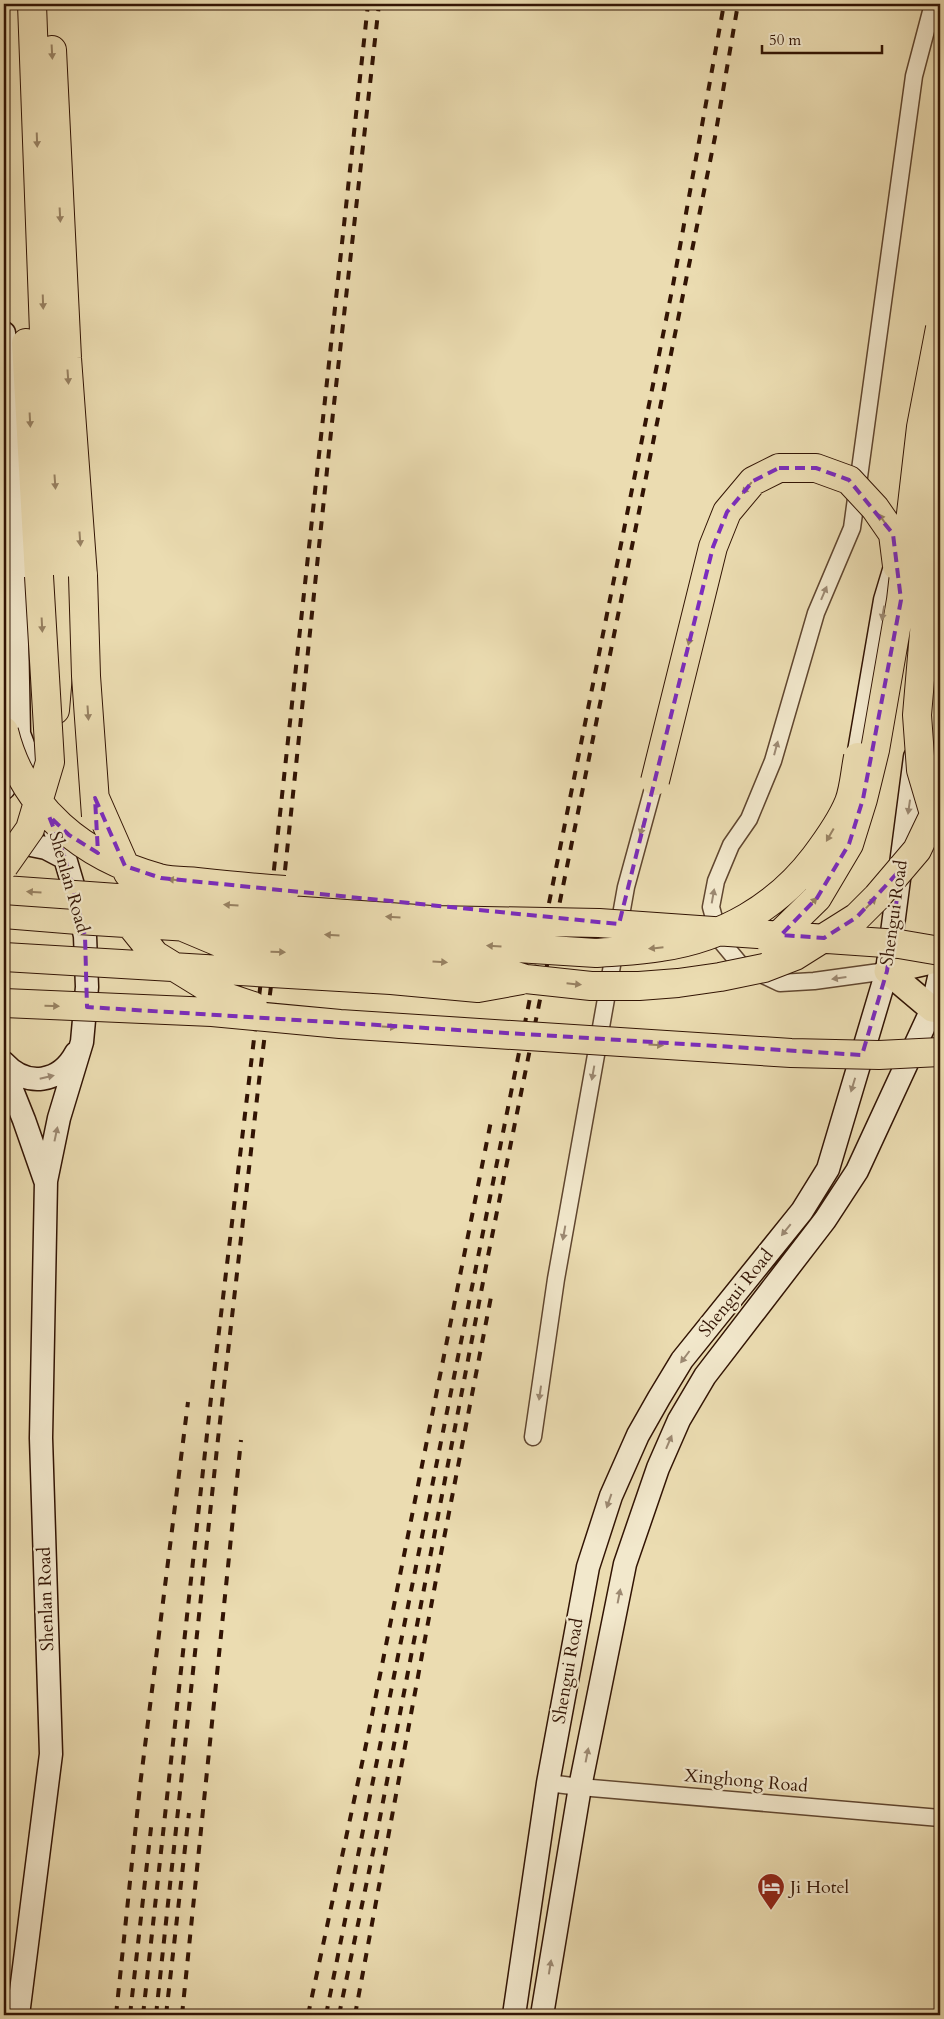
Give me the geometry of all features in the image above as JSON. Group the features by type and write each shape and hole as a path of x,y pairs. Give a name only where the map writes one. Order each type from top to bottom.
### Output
{"highway":[{"path":"20,4 18,146 26,362 50,762"},
{"path":"4,866 30,829 50,762 58,675 62,576 45,360 32,4"},
{"path":"50,4 67,358 83,576 86,676 99,860 114,904 155,955 220,995 279,1015 340,1024"},
{"path":"720,977 755,958 786,930 817,898 849,844 875,750 901,600 921,428 940,328"},
{"path":"940,446 917,715 921,770 940,830"},
{"path":"655,781 713,547 727,512 753,481 780,468 816,468 849,480 875,508 893,534 901,600"},
{"path":"62,576 86,676"},
{"path":"11,733 8,750 22,780 50,816 69,835 114,862 161,878 239,887 432,902 599,923"},
{"path":"4,914 596,953 661,947 704,937 746,919 778,898 808,866 827,841 849,802 858,757"},
{"path":"94,798 128,873 151,902 184,927 221,943 269,952 337,954 482,965 526,980 591,986 678,984 764,968 795,956 857,918 877,897 917,850 940,802"},
{"path":"4,890 432,920 599,923 899,944 940,951"},
{"path":"4,957 391,980 478,988 526,980"},
{"path":"4,973 143,966"},
{"path":"4,1003 212,1012 340,1024 791,1053 879,1055 940,1052"}],"main road":[{"name":"Shenlan Road","path":"4,333 17,630 11,733 4,788"},
{"path":"925,496 940,398"},
{"path":"858,757 885,600 905,536 940,465"},
{"name":"Shengui Road","path":"514,2015 548,1783 588,1567 611,1496 638,1435 682,1360 802,1211 828,1169 887,971 940,568"},
{"name":"Shenlan Road","path":"11,733 66,858 85,936 88,987 82,1042 59,1118 46,1181 41,1438 50,1754 18,2015"},
{"path":"4,850 21,843 46,848 66,858"},
{"path":"887,971 940,959"},
{"path":"887,971 936,1010"},
{"name":"Shengui Road","path":"542,2015 580,1787 625,1564 658,1468 679,1420 705,1376 825,1220 857,1171 936,1010 940,973"},
{"path":"4,1063 13,1073 33,1080 56,1075 71,1063 82,1042"},
{"name":"Shenlan Road","path":"4,1070 46,1181"}],"street":[{"path":"887,971 814,982 780,984 740,964 720,940 711,907 716,881 723,863 731,845 749,819 773,761 816,612 852,528 914,76 933,4"},
{"path":"533,1437 556,1279 626,887 655,781"},
{"name":"Xinghong Road","path":"548,1783 940,1818"}],"highlighted area":[{"path":"779,468 816,468 849,480 893,534 901,600 863,799 849,844 817,898 781,935 824,938 857,917 901,869 887,971 862,1055 87,1007 85,936 65,858 49,816 69,835 98,853 95,798 125,866 161,878 619,924 713,547 727,512 753,481"}],"railway":[{"path":"143,2015 211,1398 271,897 368,4"},
{"path":"156,2015 218,1439 282,899 333,413 379,4"},
{"path":"326,2015 673,285 724,4"},
{"path":"339,2015 377,1833 488,1256 715,137 738,4"},
{"path":"308,2015 367,1740 492,1116"},
{"path":"355,2015 491,1297"},
{"path":"116,2015 140,1786 188,1402"},
{"path":"182,2015 241,1440"},
{"path":"166,2015 189,1813"},
{"path":"130,2015 152,1819"}],"place":[{"name":"Ji Hotel","path":"771,1911"}]}
